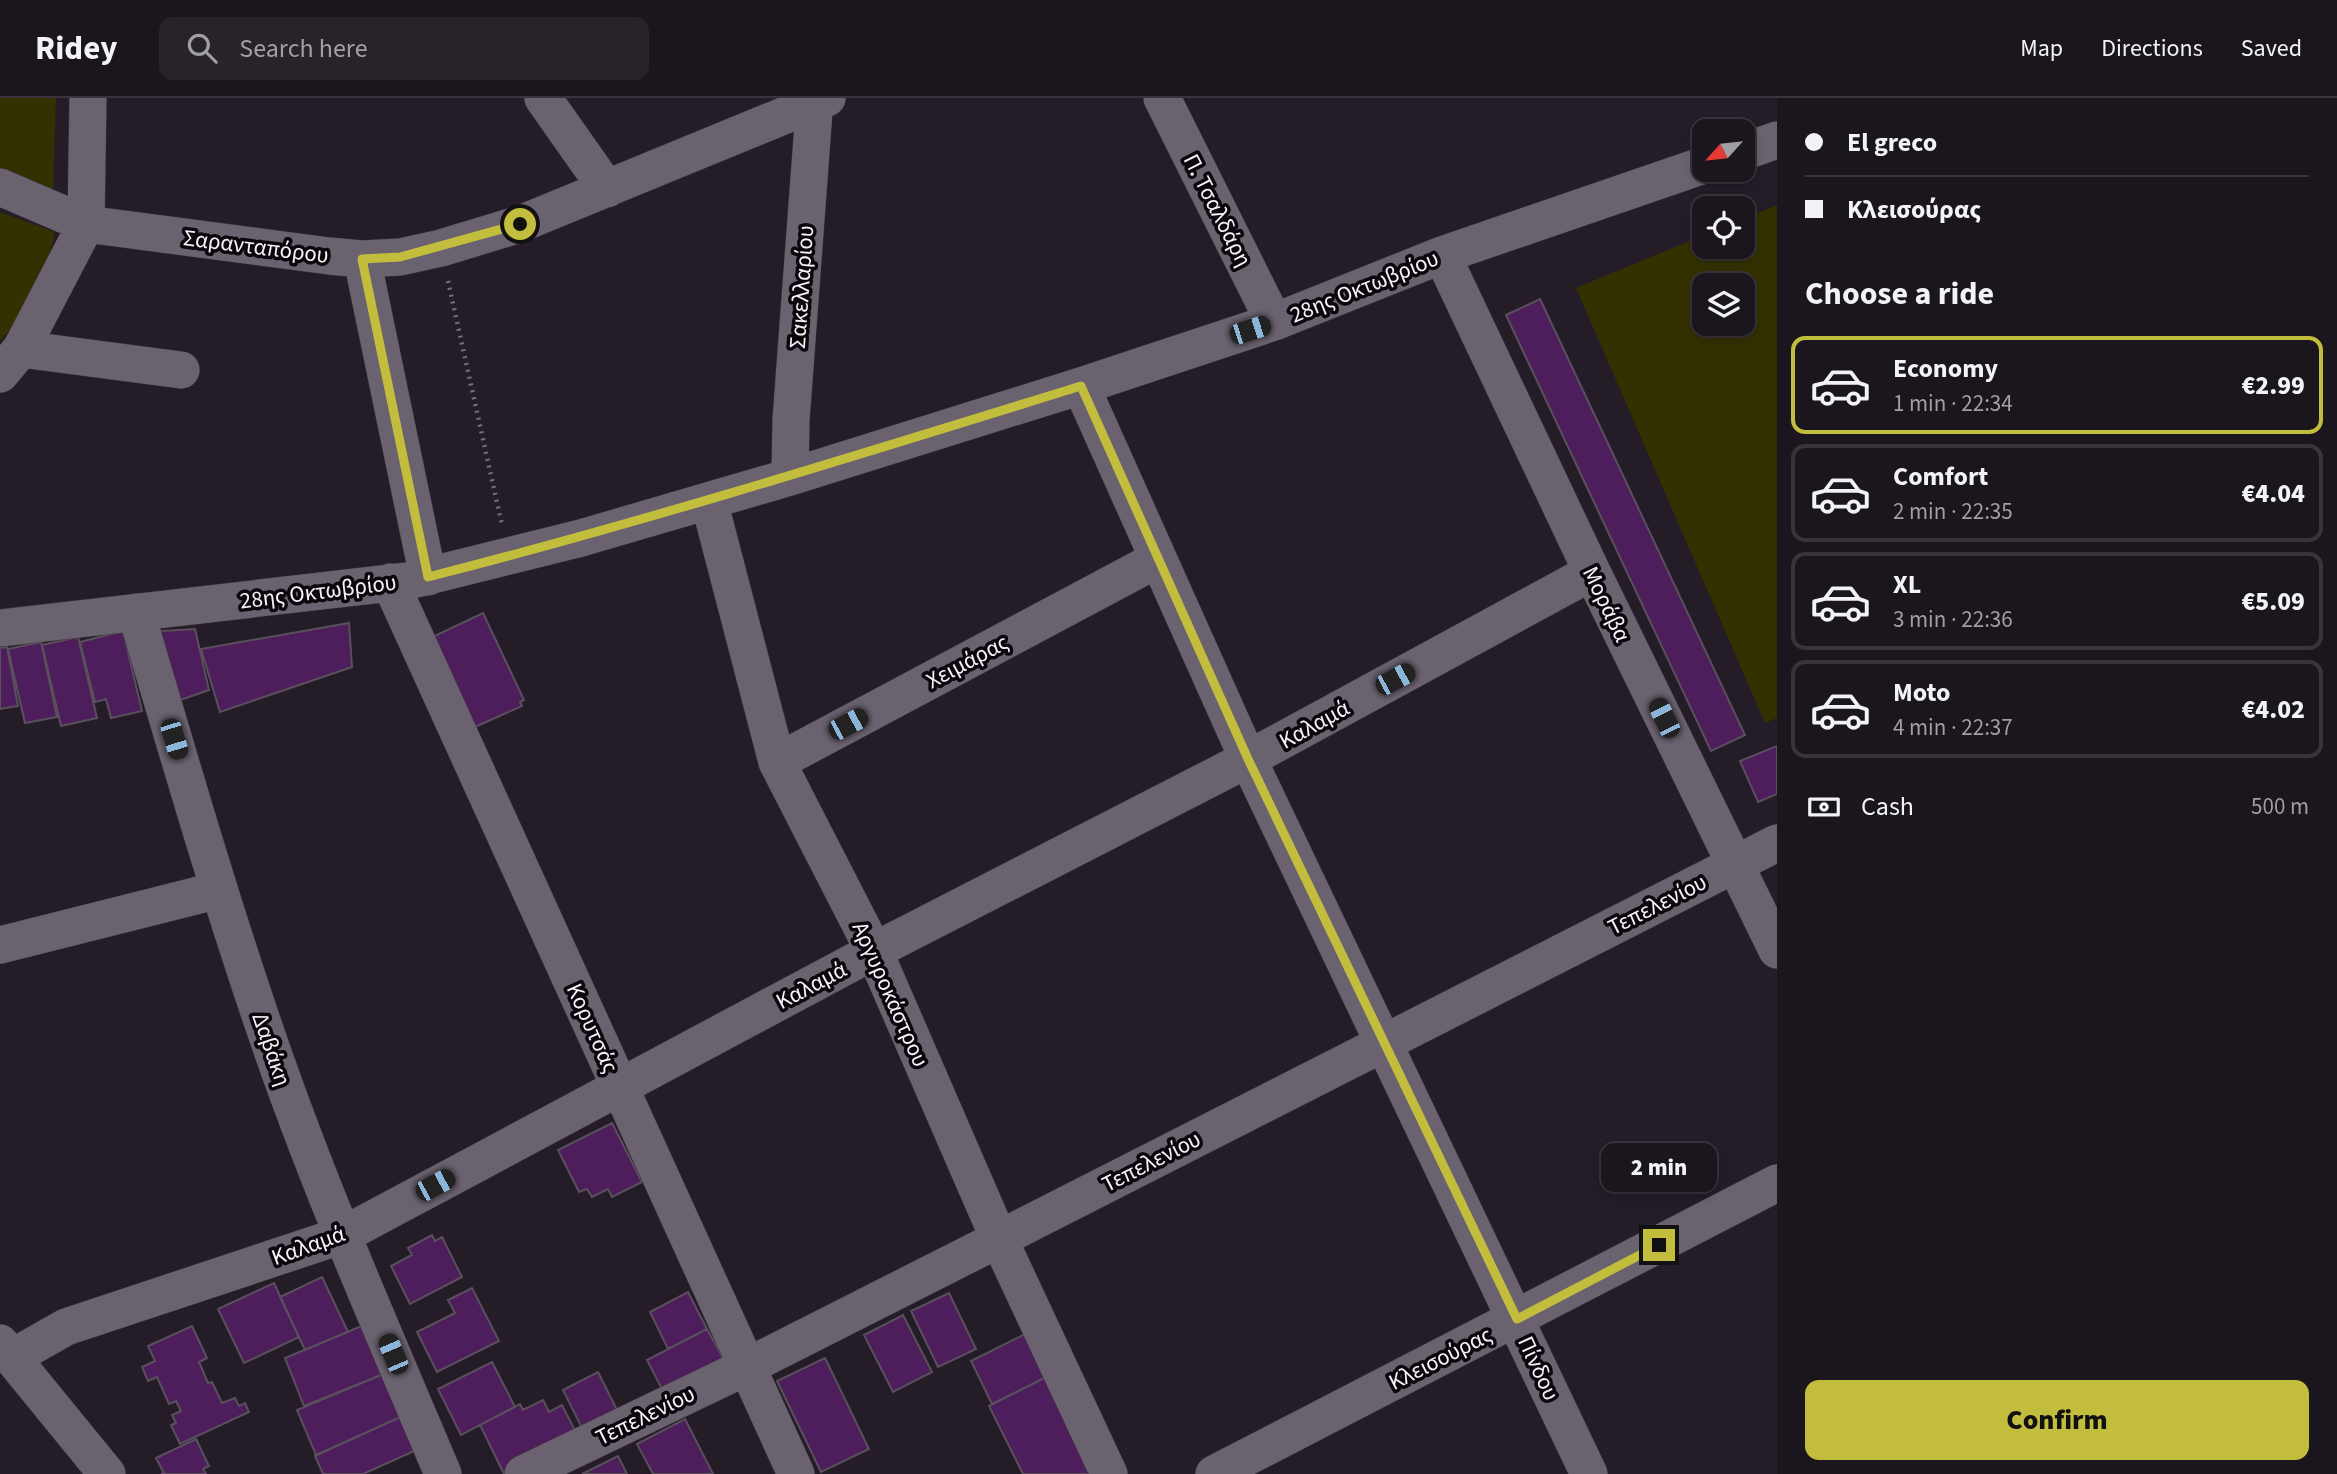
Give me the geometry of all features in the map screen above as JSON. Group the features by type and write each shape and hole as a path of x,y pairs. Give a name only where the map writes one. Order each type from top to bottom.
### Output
{"street":[{"path":"88,98 86,224 10,362 181,370"},
{"path":"543,98 607,188"},
{"name":"Π. Τσαλδάρη","path":"1162,98 1274,322"},
{"name":"Σαρανταπόρου","path":"0,187 86,224 362,259 400,257 441,248 520,224 819,100"},
{"name":"Σακελλαρίου","path":"790,477 791,420 819,100"},
{"path":"1755,148 1777,140"},
{"name":"28ης Οκτωβρίου","path":"0,628 428,577 509,556 790,477 1081,386 1274,322 1442,255 1692,169"},
{"name":"Μοράβα","path":"1442,255 1592,572 1777,950"},
{"path":"362,259 428,577"},
{"name":"Πίνδου","path":"1081,386 1248,759 1589,1474"},
{"name":"Αργυροκάστρου","path":"709,501 777,762 874,951 999,1239 1110,1474"},
{"name":"Χειμάρας","path":"777,762 1158,559"},
{"name":"Καλαμά","path":"6,1350 66,1327 343,1235 874,951 1248,759 1592,572"},
{"name":"Κορυτσάς","path":"390,582 796,1474"},
{"name":"Δαβάκη","path":"136,612 219,890 278,1068 343,1235 443,1474"},
{"name":"Τεπελενίου","path":"523,1474 748,1366 1777,843"},
{"path":"0,944 219,890"},
{"name":"Κλεισούρας","path":"1214,1474 1777,1183"},
{"path":"6,1350 107,1474"}],"path":[{"path":"441,248 509,556"}],"shaded area":[{"path":"0,98 56,98 53,192 0,173"},
{"path":"1777,205 1777,718 1765,723 1576,288 1692,240 1692,259 1755,259 1755,214"},
{"path":"0,212 55,232 47,266 10,330 0,341"}],"building":[{"path":"1540,299 1745,735 1711,751 1506,315"},
{"path":"483,613 524,700 520,702 522,706 466,731 424,641"},
{"path":"349,623 352,667 220,712 201,649"},
{"path":"195,629 209,690 169,704 145,632"},
{"path":"123,631 142,711 111,718 106,699 95,702 80,642"},
{"path":"78,637 97,718 61,726 42,645"},
{"path":"41,642 57,717 25,723 8,649"},
{"path":"7,647 18,706 0,709 0,648"},
{"path":"1777,746 1777,794 1758,802 1740,761"},
{"path":"612,1123 642,1182 612,1197 608,1189 592,1197 587,1189 579,1192 558,1150"},
{"path":"432,1235 435,1241 442,1237 462,1277 410,1304 391,1266 412,1255 408,1248"},
{"path":"322,1277 348,1332 305,1350 280,1297"},
{"path":"274,1283 299,1337 244,1363 218,1309"},
{"path":"472,1288 499,1341 437,1372 417,1332 455,1313 448,1300"},
{"path":"688,1292 707,1329 668,1349 650,1312"},
{"path":"949,1293 976,1349 938,1367 911,1311"},
{"path":"903,1315 932,1372 893,1392 864,1335"},
{"path":"366,1324 386,1373 304,1406 285,1358"},
{"path":"192,1326 207,1358 199,1362 208,1383 212,1382 222,1403 235,1398 239,1406 245,1403 249,1412 180,1444 171,1425 176,1423 172,1415 181,1411 176,1401 169,1404 157,1377 148,1381 142,1367 155,1361 148,1346"},
{"path":"707,1329 723,1358 662,1389 647,1360"},
{"path":"1031,1331 1052,1374 992,1404 971,1361"},
{"path":"825,1358 869,1449 821,1472 777,1381"},
{"path":"492,1362 515,1407 461,1435 438,1389"},
{"path":"598,1372 621,1418 586,1436 563,1390"},
{"path":"386,1373 405,1415 316,1455 297,1410"},
{"path":"1052,1374 1102,1474 1023,1474 989,1406"},
{"path":"543,1400 549,1412 562,1405 579,1438 509,1474 504,1474 480,1425 520,1404 523,1410"},
{"path":"405,1415 421,1448 363,1474 323,1474 315,1456"},
{"path":"685,1419 713,1474 653,1474 637,1444"},
{"path":"196,1439 209,1466 203,1469 206,1474 161,1474 164,1473 156,1458"},
{"path":"618,1456 627,1474 582,1474"}],"route":[{"path":"520,224 441,248 400,257 362,259 428,577 581,538 709,501 1081,386 1248,759 1517,1319 1659,1245"}]}
